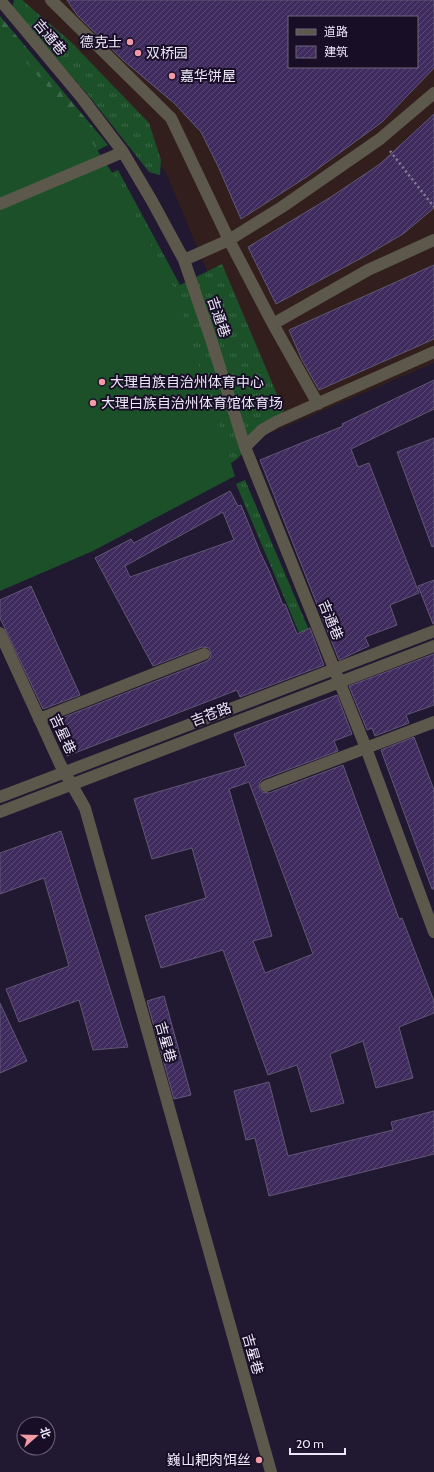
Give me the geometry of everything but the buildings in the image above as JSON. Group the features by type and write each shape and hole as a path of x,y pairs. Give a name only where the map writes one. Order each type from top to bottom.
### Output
{"street":[{"path":"51,0 171,118 229,240 273,324 318,404"},
{"name":"吉通巷","path":"4,3 82,98 123,152 184,260 245,447 366,748 434,932"},
{"path":"184,260 229,240 282,207 380,139 434,93"},
{"path":"0,204 123,152"},
{"path":"273,324 368,270 434,240"},
{"path":"245,447 262,430 276,422 434,352"},
{"name":"吉苍路","path":"0,797 434,631"},
{"name":"吉星巷","path":"0,634 60,764 85,808 271,1472"},
{"name":"吉苍路","path":"0,812 339,681 434,646"},
{"path":"39,719 204,654"},
{"path":"266,786 434,722"}],"path":[{"path":"380,139 434,207"}],"shaded area":[{"path":"17,0 434,0 434,363 271,433 224,312 167,175 141,133"}],"green space":[{"path":"14,0 22,0 71,42 149,123 161,160 160,175 149,172 89,96 12,8"},
{"path":"0,16 108,145 27,187 0,150"},
{"name":"大理自族自治州体育中心","path":"0,32 82,127 113,174 174,288 235,476 93,551 0,591"},
{"path":"118,170 180,285 222,264 284,411 237,459 168,506 62,196"},
{"path":"245,480 324,665 314,668 236,484"}],"place":[{"name":"德克士","path":"130,42"},
{"name":"双桥园","path":"138,53"},
{"name":"嘉华饼屋","path":"172,76"},
{"name":"大理自族自治州体育中心","path":"102,382"},
{"name":"大理白族自治州体育馆体育场","path":"93,403"},
{"name":"巍山耙肉饵丝","path":"259,1460"}]}
